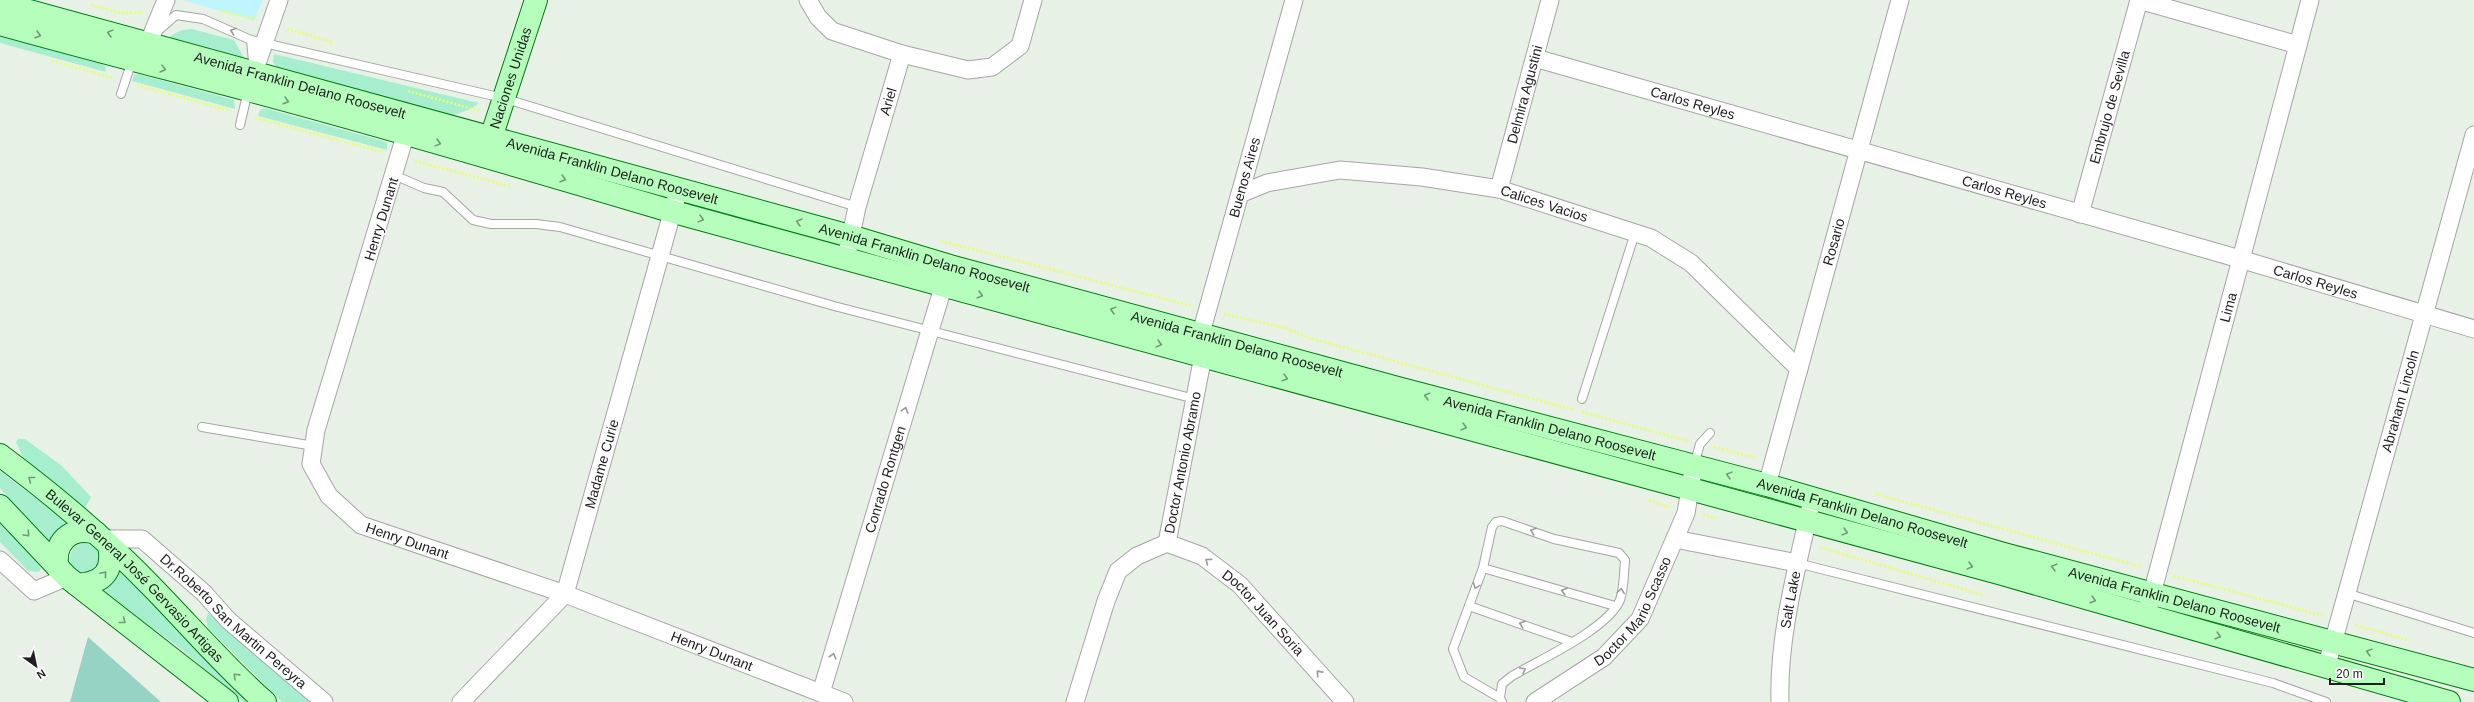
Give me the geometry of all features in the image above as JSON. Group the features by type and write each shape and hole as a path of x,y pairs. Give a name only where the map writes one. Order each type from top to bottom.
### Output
{"main road":[{"name":"Naciones Unidas","path":"488,147 536,0"},
{"name":"Avenida Franklin Delano Roosevelt","path":"0,3 148,44 251,81 408,126 488,147 678,189 850,236 946,275 1203,356 2147,615 2326,668 2449,702"},
{"name":"Avenida Franklin Delano Roosevelt","path":"0,24 132,61 251,81"},
{"name":"Avenida Franklin Delano Roosevelt","path":"488,147 674,212 847,259 946,275 1201,333 1398,388 1694,465 2152,594 2474,680"},
{"name":"Bulevar General José Gervasio Artigas","path":"0,455 103,539 159,593 234,675 265,702"},
{"name":"Bulevar General José Gervasio Artigas","path":"0,506 68,577 227,702"},
{"path":"87,530 103,539 111,556 108,569 103,577 92,584 68,577 56,558 58,548 68,534 87,530"}],"street":[{"path":"251,81 258,40 270,24 279,0"},
{"path":"808,0 818,17 832,31 902,54 968,70 992,67 1020,46 1034,0"},
{"name":"Buenos Aires","path":"1203,356 1201,333 1294,0"},
{"name":"Delmira Agustini","path":"1499,189 1550,0"},
{"name":"Rosario","path":"1767,485 1900,0"},
{"path":"2139,0 2298,45"},
{"name":"Embrujo de Sevilla","path":"2080,214 2139,0"},
{"name":"Lima","path":"2147,615 2240,259 2310,0"},
{"path":"148,44 164,6"},
{"name":"Ariel","path":"847,259 850,236 857,207 902,54"},
{"name":"Carlos Reyles","path":"1534,58 2240,259 2474,329"},
{"name":"Henry Dunant","path":"408,126 316,430 312,464 329,496 361,525 565,594 844,702"},
{"name":"Abraham Lincoln","path":"2326,668 2474,135"},
{"name":"Calices Vacios","path":"1240,194 1267,183 1340,170 1422,178 1499,189 1651,238 1691,263 1799,368"},
{"name":"Madame Curie","path":"461,702 565,594 674,212 678,189"},
{"name":"Conrado Rontgen","path":"822,693 946,275"},
{"name":"Doctor Antonio Abramo","path":"1075,702 1106,601 1118,571 1137,556 1167,543 1203,356"},
{"name":"Doctor Mario Scasso","path":"1535,702 1604,657 1640,619 1686,513 1691,491 1694,465"},
{"name":"Salt Lake","path":"1780,702 1779,686 1796,563 1812,499"},
{"name":"Dr.Roberto San Martin Pereyra","path":"103,539 142,539 204,593 228,620 324,702"},
{"path":"1675,539 1796,563"},
{"name":"Doctor Juan Soria","path":"1167,543 1202,556 1240,585 1345,702"},
{"path":"0,560 34,591 68,577"}],"lane":[{"path":"121,94 132,61 162,26 176,15 202,20 258,40 328,56 501,107 857,207"},
{"path":"240,125 251,81"},
{"path":"394,175 424,188 443,192 473,220 490,224 536,224 560,227 834,306 929,329 1195,399"},
{"path":"1582,399 1635,233"},
{"path":"202,427 314,446"},
{"path":"1694,465 1700,444 1710,433"},
{"path":"1502,521 1554,539 1619,553 1625,560 1620,600 1615,606 1591,631 1512,676 1502,684 1501,700 1464,677 1452,649 1483,568 1492,527 1496,522 1502,521"},
{"path":"1796,563 2273,683 2326,702"},
{"path":"1483,568 1615,606"},
{"path":"2346,593 2474,633"},
{"path":"1469,606 1572,642"}],"path":[{"path":"83,4 121,13 152,10 164,6"},
{"path":"212,9 331,42 328,56"},
{"path":"402,90 501,107"},
{"path":"933,238 1207,310 1289,329 1332,345 1700,444 1773,462"},
{"path":"1870,492 2158,572 2339,620 2414,642"}],"green space":[{"path":"192,29 234,40 244,58 170,40 170,36 182,30"},
{"path":"0,36 100,63 105,66 106,72 0,43"},
{"path":"274,54 479,103 471,109 453,115 278,69 273,62"},
{"path":"138,74 234,100 235,109 132,81 134,75"},
{"path":"264,108 383,141 387,143 387,150 258,116 260,110"},
{"path":"18,439 25,439 62,466 91,497 85,508 28,468 16,442"},
{"path":"0,471 72,526 51,547 0,488"},
{"path":"0,521 39,565 41,569 39,572 28,571 0,542"},
{"path":"85,543 96,547 100,558 96,569 85,573 74,569 70,558 74,547"},
{"path":"119,562 250,702 243,702 179,647 99,590"},
{"path":"208,613 312,702 282,702 208,628 206,619"}],"shaded area":[{"path":"183,0 263,0 254,21"},
{"path":"88,637 161,702 70,702"}]}
